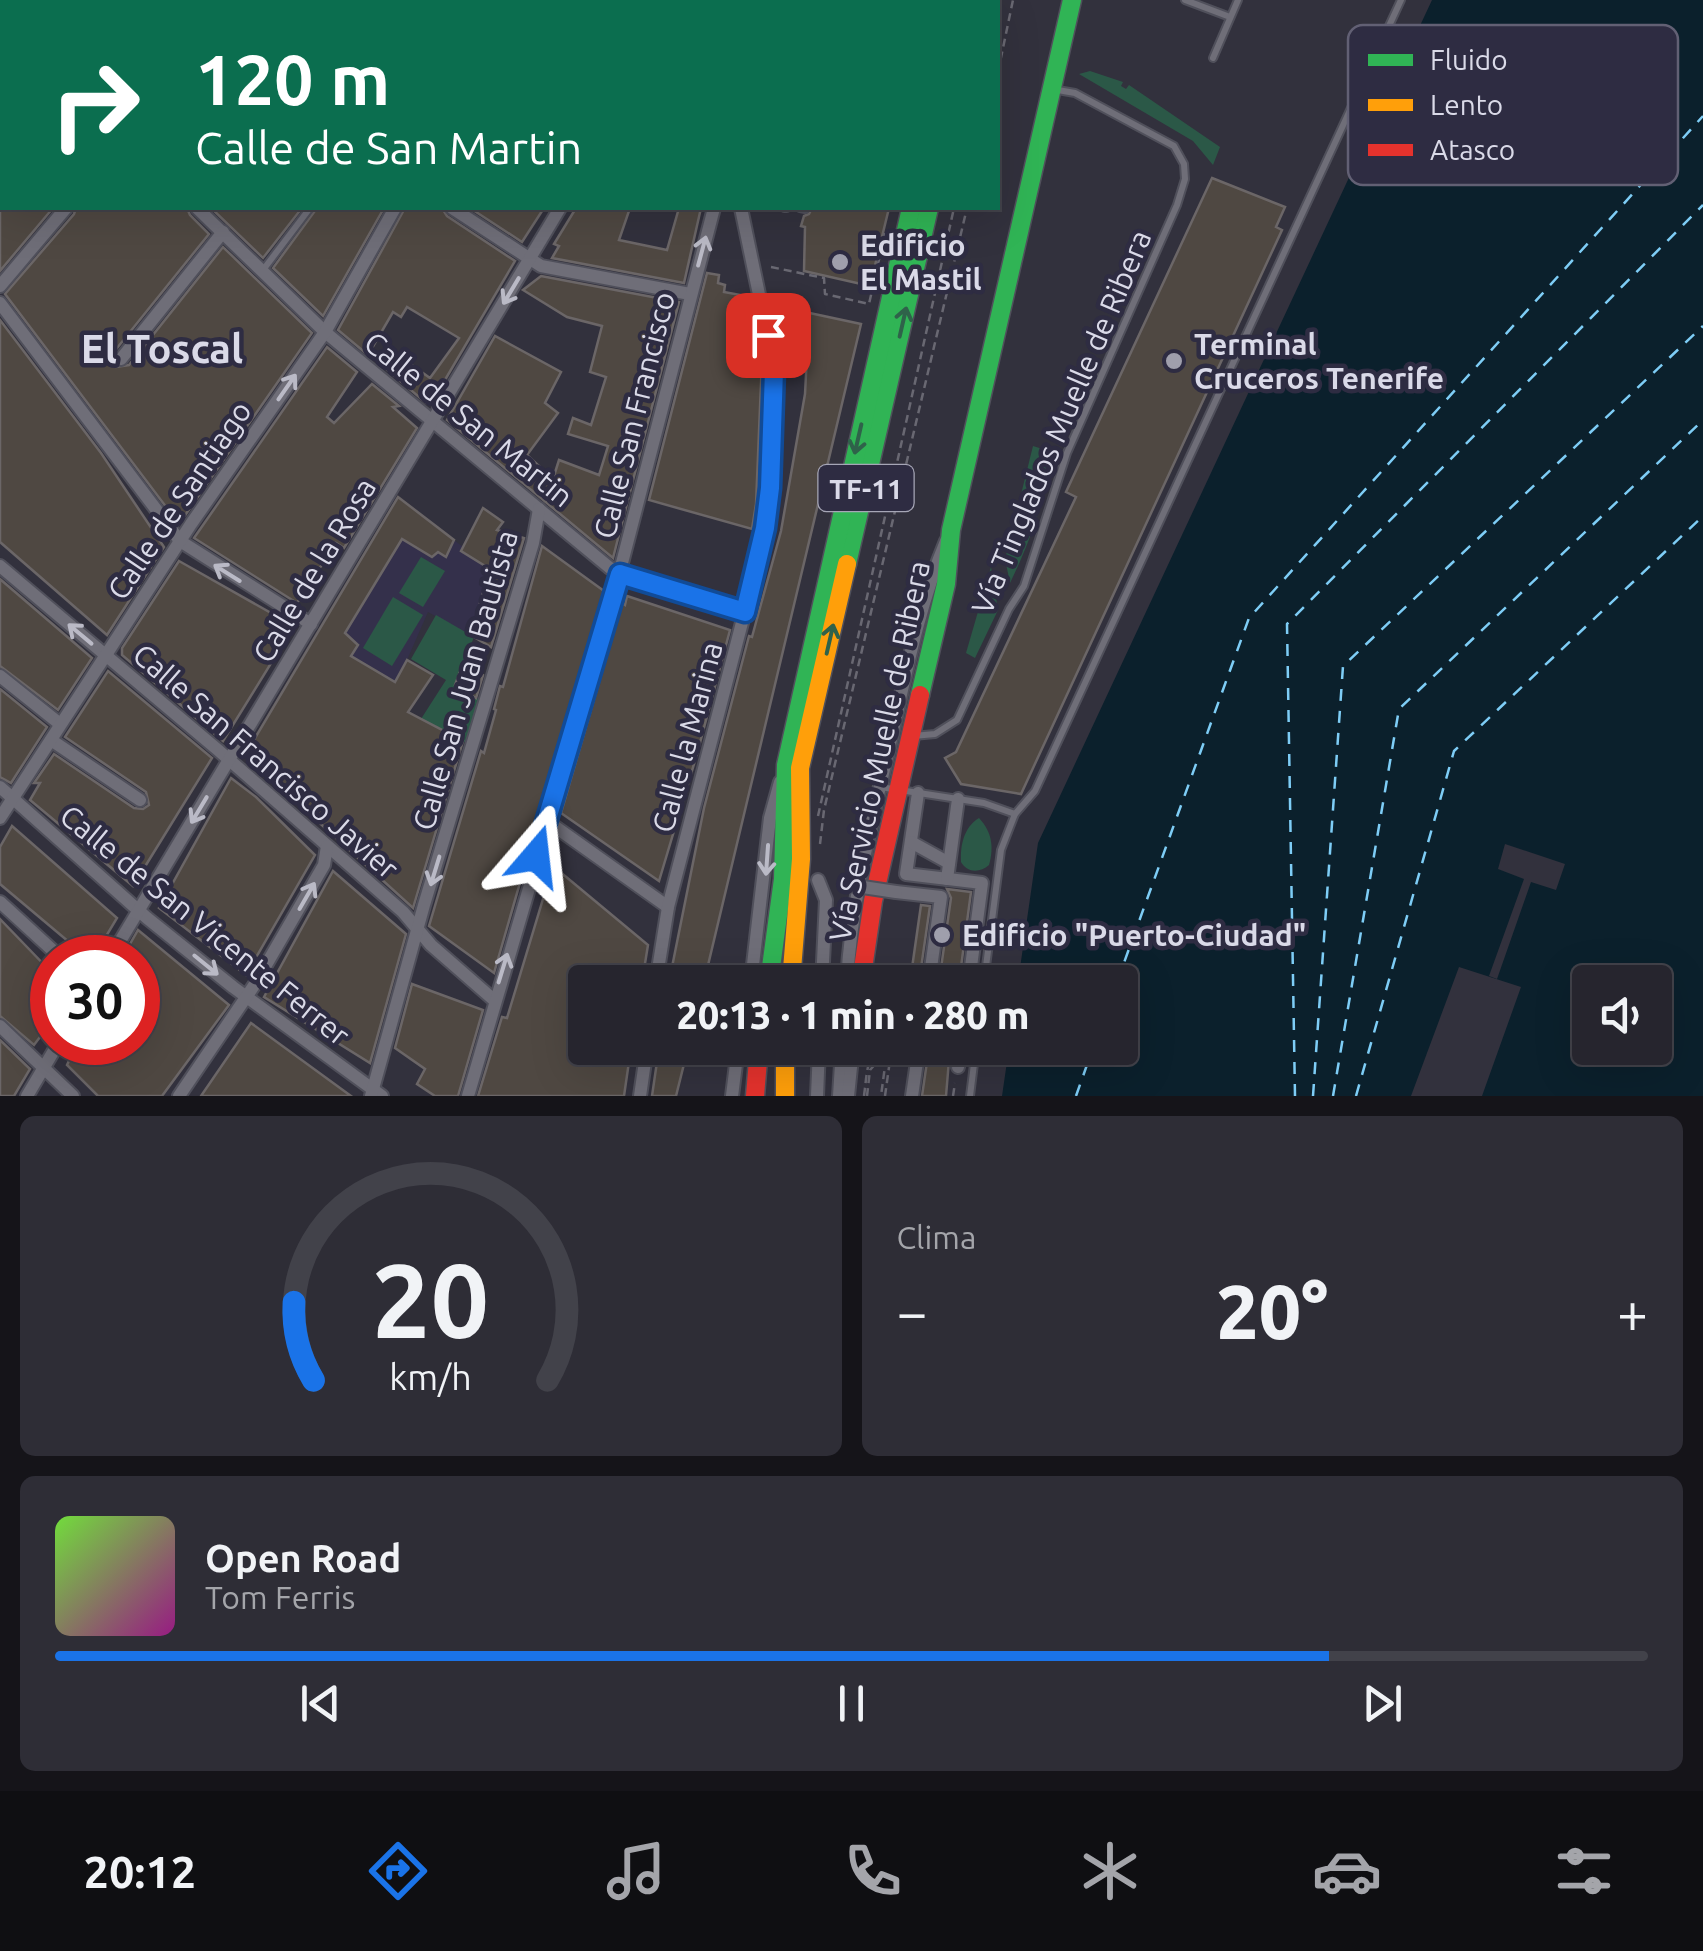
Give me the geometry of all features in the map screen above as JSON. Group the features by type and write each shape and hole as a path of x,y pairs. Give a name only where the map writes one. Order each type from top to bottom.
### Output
{"main road":[{"name":"Vía Servicio Muelle de Ribera","path":"864,965 889,788 946,584 951,530 1072,0"},
{"name":"TF-11","path":"771,965 793,766 911,210"},
{"name":"TF-11","path":"792,965 801,859 793,766 929,210"},
{"path":"756,1096 758,1065"},
{"path":"785,1096 786,1065"}],"street":[{"path":"0,286 64,210"},
{"name":"Calle de San Martin","path":"199,210 325,332 620,574 745,612"},
{"name":"Calle de Santiago","path":"0,818 180,541 325,332 394,210"},
{"path":"455,210 550,268 690,294"},
{"name":"Calle de la Rosa","path":"123,935 559,210"},
{"name":"Calle San Francisco","path":"468,1096 620,574 713,210"},
{"name":"Calle la Marina","path":"659,965 668,907 768,510 774,370 741,210"},
{"path":"121,358 223,232"},
{"path":"0,303 180,541 310,624"},
{"name":"Calle San Juan Bautista","path":"375,1094 418,929 533,542 539,509"},
{"name":"Calle San Francisco Javier","path":"0,566 327,846 494,1000"},
{"path":"0,676 60,724"},
{"path":"50,740 140,800"},
{"path":"754,965 770,818 793,766"},
{"name":"Calle de San Vicente Ferrer","path":"0,788 138,910 375,1094"},
{"name":"Vía Servicio Muelle de Ribera","path":"849,965 856,898 889,788"},
{"path":"918,793 906,874 982,883 971,965"},
{"path":"948,879 958,799"},
{"path":"547,821 668,907"},
{"path":"911,842 949,864"},
{"path":"178,1096 247,997 324,865 327,846"},
{"path":"823,965 826,900 816,880 941,898 931,965"},
{"path":"0,902 36,935"},
{"path":"0,1026 72,1096"},
{"path":"27,1096 46,1065"},
{"path":"640,1096 645,1065"},
{"path":"732,1096 736,1065"},
{"path":"817,1096 818,1065"},
{"path":"839,1096 841,1065"},
{"path":"848,1096 851,1065"},
{"path":"912,1096 917,1065"}],"lane":[{"path":"1185,0 1230,17"},
{"path":"1213,58 1238,0"},
{"path":"1388,25 1400,0"},
{"name":"Vía Tinglados Muelle de Ribera","path":"901,735 935,734 956,720 1024,586 1067,453 1185,180 1184,164 1174,146 1074,93 1051,88"},
{"path":"986,965 1001,850 1015,814 1035,790 1348,113"},
{"path":"262,271 308,210"},
{"path":"889,788 984,803 1015,814"},
{"path":"970,1096 974,1065"}],"path":[{"path":"1000,62 1013,0"},
{"path":"954,210 819,808 817,850 967,210"},
{"path":"753,263 824,278 825,294 869,304 886,227"},
{"path":"865,1096 870,1070 878,1061 885,1066 883,1096"},
{"path":"865,1096 869,1065"},
{"path":"883,1096 889,1065"}],"shaded area":[{"path":"400,499 463,547 483,508 487,511 482,518 490,523 494,516 503,522 498,529 522,537 491,647 428,612 407,660 433,675 411,708 297,670"}],"green space":[{"path":"1090,71 1123,82 1121,86 1126,89 1129,85 1220,147 1213,165 1193,141 1079,74"},
{"path":"1033,446 1049,451 1044,487 1031,535 1010,583 1005,559"},
{"path":"421,557 445,571 423,607 399,593"},
{"path":"991,567 998,610 975,658 966,653"},
{"path":"393,597 423,615 392,666 363,648"},
{"path":"436,615 474,637 455,685 482,701 466,743 421,719 446,680 411,659"},
{"path":"979,818 989,834 991,852 989,865 974,871 961,862 961,849 966,831"}],"water":[{"path":"1432,0 1703,0 1703,1096 1482,1096 1521,987 1459,967 1411,1096 1002,1096 1007,1065 1138,1065 1138,965 1020,965 1038,843 1348,180 1348,185 1678,185 1678,25 1420,25"}],"pier":[{"path":"1505,844 1565,864 1556,890 1531,882 1497,979 1489,976 1524,879 1498,869"}],"building":[{"name":"Terminal Cruceros Tenerife","path":"1212,178 1285,207 1276,227 1282,230 1021,794 961,784 945,758 956,752 1076,497 1066,492"},
{"path":"0,210 51,210 0,271"},
{"path":"75,210 188,210 209,234 113,353 111,362 116,367 129,365 223,247 312,333 179,524 5,294"},
{"path":"213,210 300,210 263,258"},
{"path":"316,210 383,210 323,316 273,268"},
{"path":"404,210 443,210 515,261 432,402 426,403 386,369 399,356 430,378 459,338 407,307 401,317 393,312 368,355 338,330"},
{"path":"473,210 543,210 522,242"},
{"path":"575,210 629,210 619,240 667,250 678,210 701,210 684,283 552,258 559,246 554,244"},
{"path":"811,210 889,210 870,286 804,271 805,227 801,226 804,216"},
{"path":"707,273 719,275 718,283 725,285 724,292 746,296 762,359 752,529 649,500"},
{"path":"541,276 679,302 613,558 447,420 495,336 561,372 545,403 558,413 527,455 553,479 559,460 599,475 608,446 568,434 573,418 591,425 606,377 590,372 602,326 567,317 523,290"},
{"path":"805,312 861,324 708,965 672,965 704,808 781,531 805,394 808,336 804,335"},
{"path":"0,320 101,453 164,547 107,635 0,542"},
{"path":"327,347 357,372 327,417 334,423 372,384 399,406 393,407 417,428 344,548 336,543 297,603 194,538"},
{"path":"398,497 454,540 446,557 438,552 432,557 402,539 345,633 358,645 351,656 395,682 407,660 433,675 408,712 463,741 413,908 245,755"},
{"path":"483,508 503,522 497,530 524,538 491,647 474,637 486,606 480,603 490,569 461,551"},
{"path":"542,546 604,591 494,973 429,926 481,751 484,753"},
{"path":"179,561 294,626 223,741 122,655 122,648"},
{"path":"0,579 92,658 58,710 0,666"},
{"path":"627,596 730,630 659,881 561,813"},
{"path":"463,664 483,675 476,698 455,685"},
{"path":"108,671 212,758 133,886 30,800 40,783 34,783 54,754 134,808 149,805 146,792 65,737"},
{"path":"0,689 47,727 11,783 0,777"},
{"path":"231,778 315,855 246,975 159,908"},
{"path":"12,826 117,918 107,935 61,935 0,884 0,847"},
{"path":"553,866 648,945 645,965 568,965 568,1065 629,1065 624,1096 478,1096 502,1017 507,1018"},
{"path":"333,871 406,934 370,1063 264,997"},
{"path":"947,889 971,892 961,965 941,965 951,898"},
{"path":"921,905 930,906 921,965 912,965"},
{"path":"0,919 30,950 30,1042 0,1016"},
{"path":"160,948 229,1005 162,1096 98,1096 67,1065 160,1065"},
{"path":"412,984 483,1010 458,1096 435,1096 417,1084 425,1069 395,1048"},
{"path":"251,1023 351,1096 201,1096"},
{"path":"0,1040 30,1069 14,1096 0,1096"},
{"path":"657,1065 684,1065 676,1096 652,1096"},
{"path":"927,1065 949,1065 946,1096 922,1096"}],"ferry route":[{"path":"1678,144 1703,116"},
{"path":"1123,965 1249,618 1641,185"},
{"path":"1295,1096 1287,624 1703,205"},
{"path":"1313,1096 1343,666 1703,326"},
{"path":"1333,1096 1399,709 1703,420"},
{"path":"1356,1096 1454,751 1703,516"},
{"path":"1076,1096 1087,1065"}],"traffic: fast":[{"path":"920,695 946,584 951,530 1072,0"},
{"path":"771,965 783,879 786,765 911,210"},
{"path":"847,564 929,210"}],"traffic: slow":[{"path":"792,965 801,859 800,768 847,564"},
{"path":"785,1065 785,1096"}],"traffic: jam":[{"path":"864,965 873,901 920,695"},
{"path":"755,1096 758,1065"}],"place":[{"name":"Edificio El Mastil","path":"840,262"},
{"name":"Terminal Cruceros Tenerife","path":"1174,361"},
{"name":"Edificio \"Puerto-Ciudad\"","path":"942,935"}],"district":[{"name":"El Toscal","path":"162,348"}],"route":[{"path":"536,856 620,574 745,612 765,528 770,488 774,370 768,335"}]}
